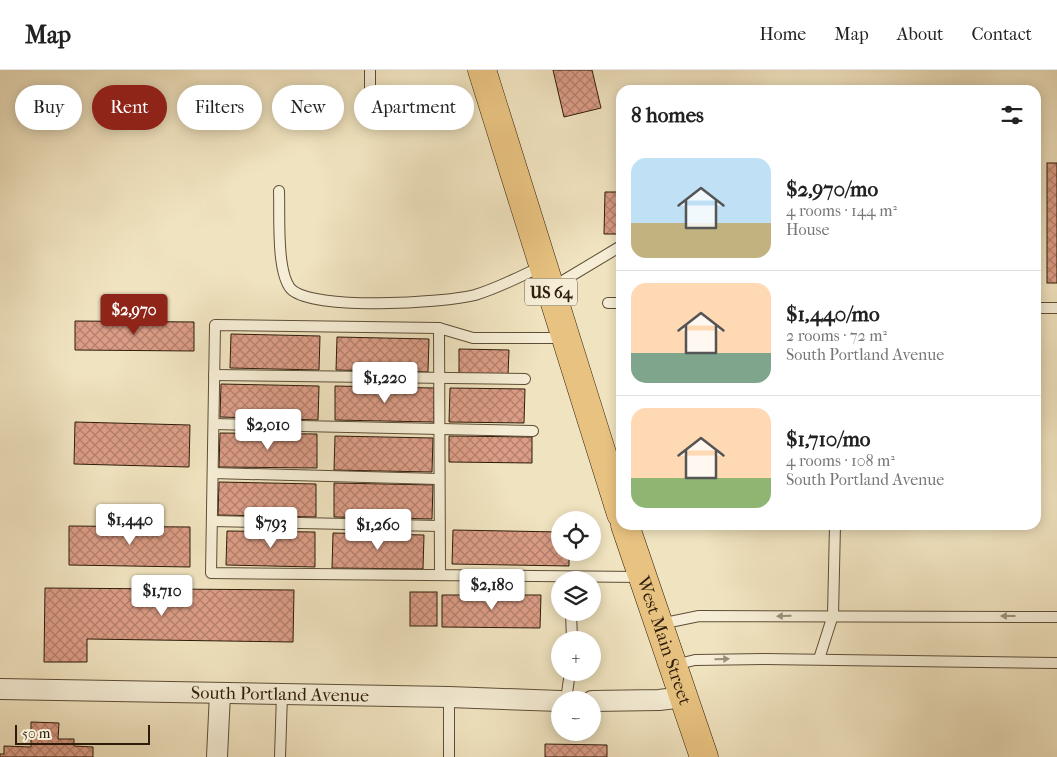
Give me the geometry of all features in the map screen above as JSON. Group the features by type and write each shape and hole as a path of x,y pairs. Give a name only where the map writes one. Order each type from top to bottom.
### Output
{"main road":[{"name":"US 64","path":"482,70 616,498"},
{"name":"West Main Street","path":"627,530 657,624 674,665 704,757"}],"street":[{"name":"South Portland Avenue","path":"0,689 449,697 551,701"},
{"path":"217,757 220,693"},
{"path":"601,701 659,700 684,697"}],"lane":[{"path":"370,70 370,85"},
{"path":"279,191 282,260 285,277 291,288 312,299 333,302 382,303 457,298 499,286 546,277 616,248"},
{"path":"608,303 616,303"},
{"path":"1041,308 1057,308"},
{"path":"565,338 473,338 439,328 215,325 212,573 642,577"},
{"path":"439,328 440,575"},
{"path":"214,375 524,379"},
{"path":"214,424 533,431"},
{"path":"213,473 439,479"},
{"path":"212,521 439,526"},
{"path":"819,660 833,615 835,530"},
{"path":"657,624 699,616 1057,617"},
{"path":"674,665 695,660 1057,663"},
{"path":"280,757 282,694"},
{"path":"449,697 449,757"}],"building":[{"path":"553,70 592,70 601,108 564,117"},
{"path":"1047,163 1057,163 1057,283 1047,283"},
{"path":"605,192 616,192 616,234 604,234"},
{"path":"75,321 194,322 194,351 75,350"},
{"path":"231,334 320,336 319,370 230,368"},
{"path":"337,337 429,339 428,372 336,370"},
{"path":"459,349 509,350 508,375 459,374"},
{"path":"221,384 319,386 318,420 220,417"},
{"path":"335,386 434,388 434,422 335,420"},
{"path":"450,388 525,389 524,423 449,422"},
{"path":"75,422 190,425 189,467 74,464"},
{"path":"220,433 317,434 317,468 219,467"},
{"path":"335,436 433,438 432,472 334,470"},
{"path":"449,436 532,437 532,463 449,462"},
{"path":"219,482 316,484 316,517 218,515"},
{"path":"334,483 433,485 432,519 334,517"},
{"path":"69,526 190,527 190,567 69,565"},
{"path":"453,530 551,532 551,561 569,561 569,566 452,564"},
{"path":"227,531 315,532 315,567 226,565"},
{"path":"333,533 424,535 423,569 332,568"},
{"path":"45,588 294,590 293,642 87,639 87,662 44,662"},
{"path":"410,592 437,592 437,626 410,626"},
{"path":"442,595 541,595 540,628 442,627"},
{"path":"31,722 59,723 58,739 74,739 74,746 93,747 93,757 0,757 0,754 4,754 4,746 31,747"},
{"path":"545,744 607,745 607,757 545,757"}]}
